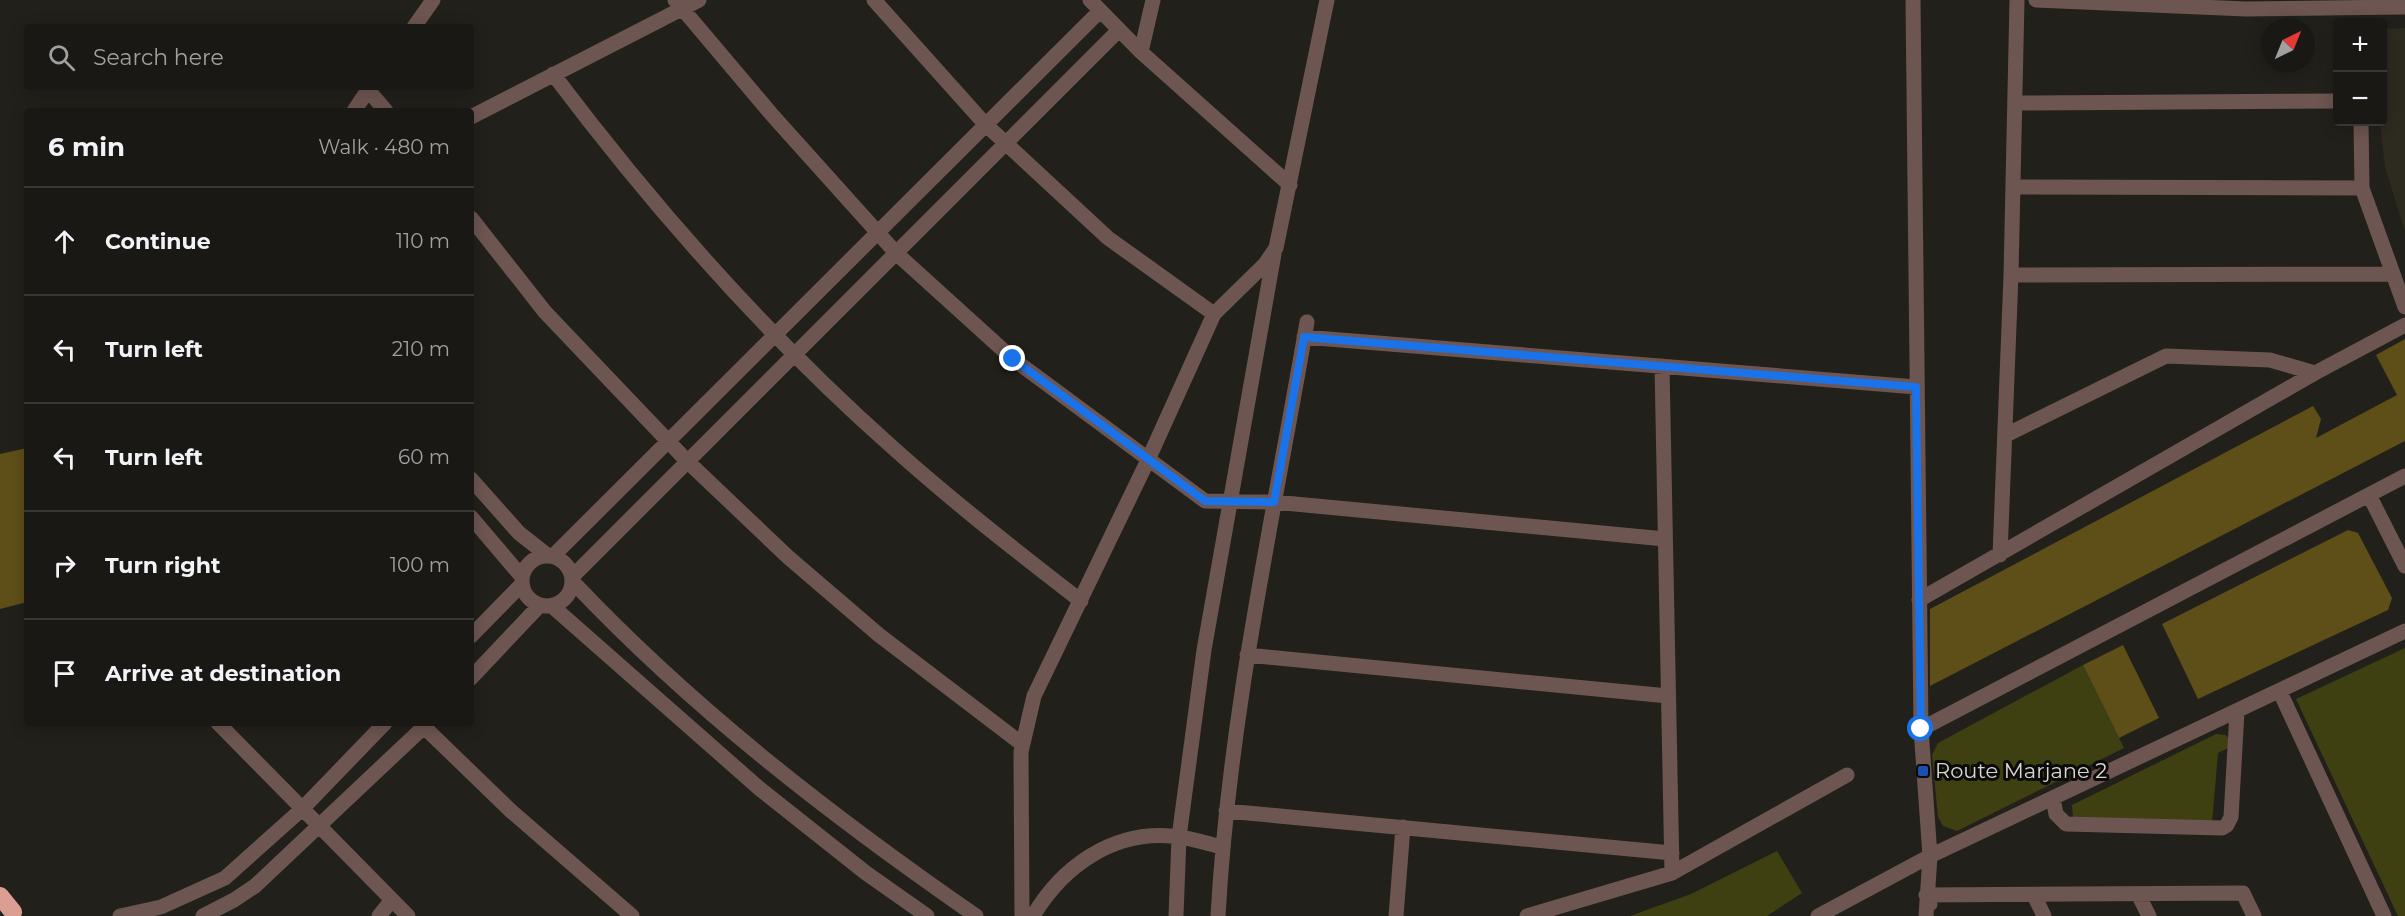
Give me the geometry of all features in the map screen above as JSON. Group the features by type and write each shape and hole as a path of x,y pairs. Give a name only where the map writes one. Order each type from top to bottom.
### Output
{"highway":[{"path":"0,896 10,912"}],"street":[{"path":"416,24 433,0"},
{"path":"474,115 679,5 699,0"},
{"path":"874,0 985,124 1006,144 1108,238 1214,314"},
{"path":"1141,52 1153,0"},
{"path":"1176,916 1179,837 1204,650 1276,248 1327,0"},
{"path":"1913,0 1921,729 1929,856 1926,916"},
{"path":"2000,555 2012,275 2017,0"},
{"path":"2036,0 2359,10 2405,7"},
{"path":"679,5 897,254 1013,359 1205,501 1274,502 1665,538"},
{"path":"474,633 522,580 533,559 550,556 775,335 985,124 1095,6 1141,52 1290,185"},
{"path":"474,675 546,606 567,598 573,580 687,461 1119,30"},
{"path":"553,74 616,159 720,279 794,354 890,445 972,516 1081,601"},
{"path":"356,108 368,90"},
{"path":"370,90 384,108"},
{"path":"2015,103 2333,101"},
{"path":"2361,126 2362,188 2405,307"},
{"path":"2013,187 2362,188"},
{"path":"474,222 546,312 687,461 788,557 879,635 1022,744"},
{"path":"1022,916 1022,744 1034,696 1148,460 1214,314 1265,264 1276,248"},
{"path":"2012,275 2393,274"},
{"path":"1919,600 2315,373 2405,325"},
{"path":"1218,916 1226,811 1247,655 1305,329 1662,366 1916,387"},
{"path":"2006,435 2166,356 2270,360 2315,373"},
{"path":"1662,366 1672,873"},
{"path":"1921,729 2405,476"},
{"path":"474,482 519,533 550,556 566,564 573,580 682,687 775,768 878,848 976,916"},
{"path":"2369,495 2405,566"},
{"path":"474,521 522,580 528,597 546,606 760,789 866,873 927,916"},
{"path":"1818,916 1929,856 2405,631"},
{"path":"1247,655 1668,696"},
{"path":"2280,692 2384,916"},
{"path":"2053,798 2056,814 2066,824 2222,828 2227,825 2231,817 2237,712"},
{"path":"221,726 301,810 408,916"},
{"path":"120,916 160,907 199,892 225,878 301,810 382,726"},
{"path":"199,892 206,915 255,886 422,726"},
{"path":"426,726 511,811 632,916"},
{"path":"1527,916 1672,873 1846,775"},
{"path":"1226,811 1672,853"},
{"path":"1396,916 1403,827"},
{"path":"1033,916 1060,878 1080,862 1102,849 1148,836 1179,837 1222,847"},
{"path":"1926,896 2139,896 2243,893 2254,916"},
{"path":"2034,895 2044,916"},
{"path":"1926,896 1936,916"},
{"path":"2139,896 2149,916"},
{"path":"379,916 391,901"}],"shaded area":[{"path":"2405,28 2405,232 2385,167 2380,126 2387,126 2387,29"},
{"path":"2405,648 2405,916 2398,916 2296,699"},
{"path":"2083,665 2124,748 1957,831 1943,826 1938,817 1932,755 1938,743"},
{"path":"2216,734 2226,735 2229,739 2228,748 2218,753 2212,823 2073,819 2072,805"},
{"path":"1777,851 1802,893 1767,916 1630,916 1691,894"}],"building":[{"path":"2405,339 2405,441 1930,686 1930,609 2313,406 2321,419 2316,438 2397,395 2376,355"},
{"path":"24,449 24,603 0,609 0,454"},
{"path":"2348,530 2358,533 2392,598 2388,610 2198,699 2162,624"},
{"path":"2123,645 2159,718 2119,738 2083,665"}],"place":[{"name":"Route Marjane 2","path":"1923,771"}],"route":[{"path":"1013,359 1205,501 1230,502 1274,502 1304,337 1916,387 1921,729"}]}
